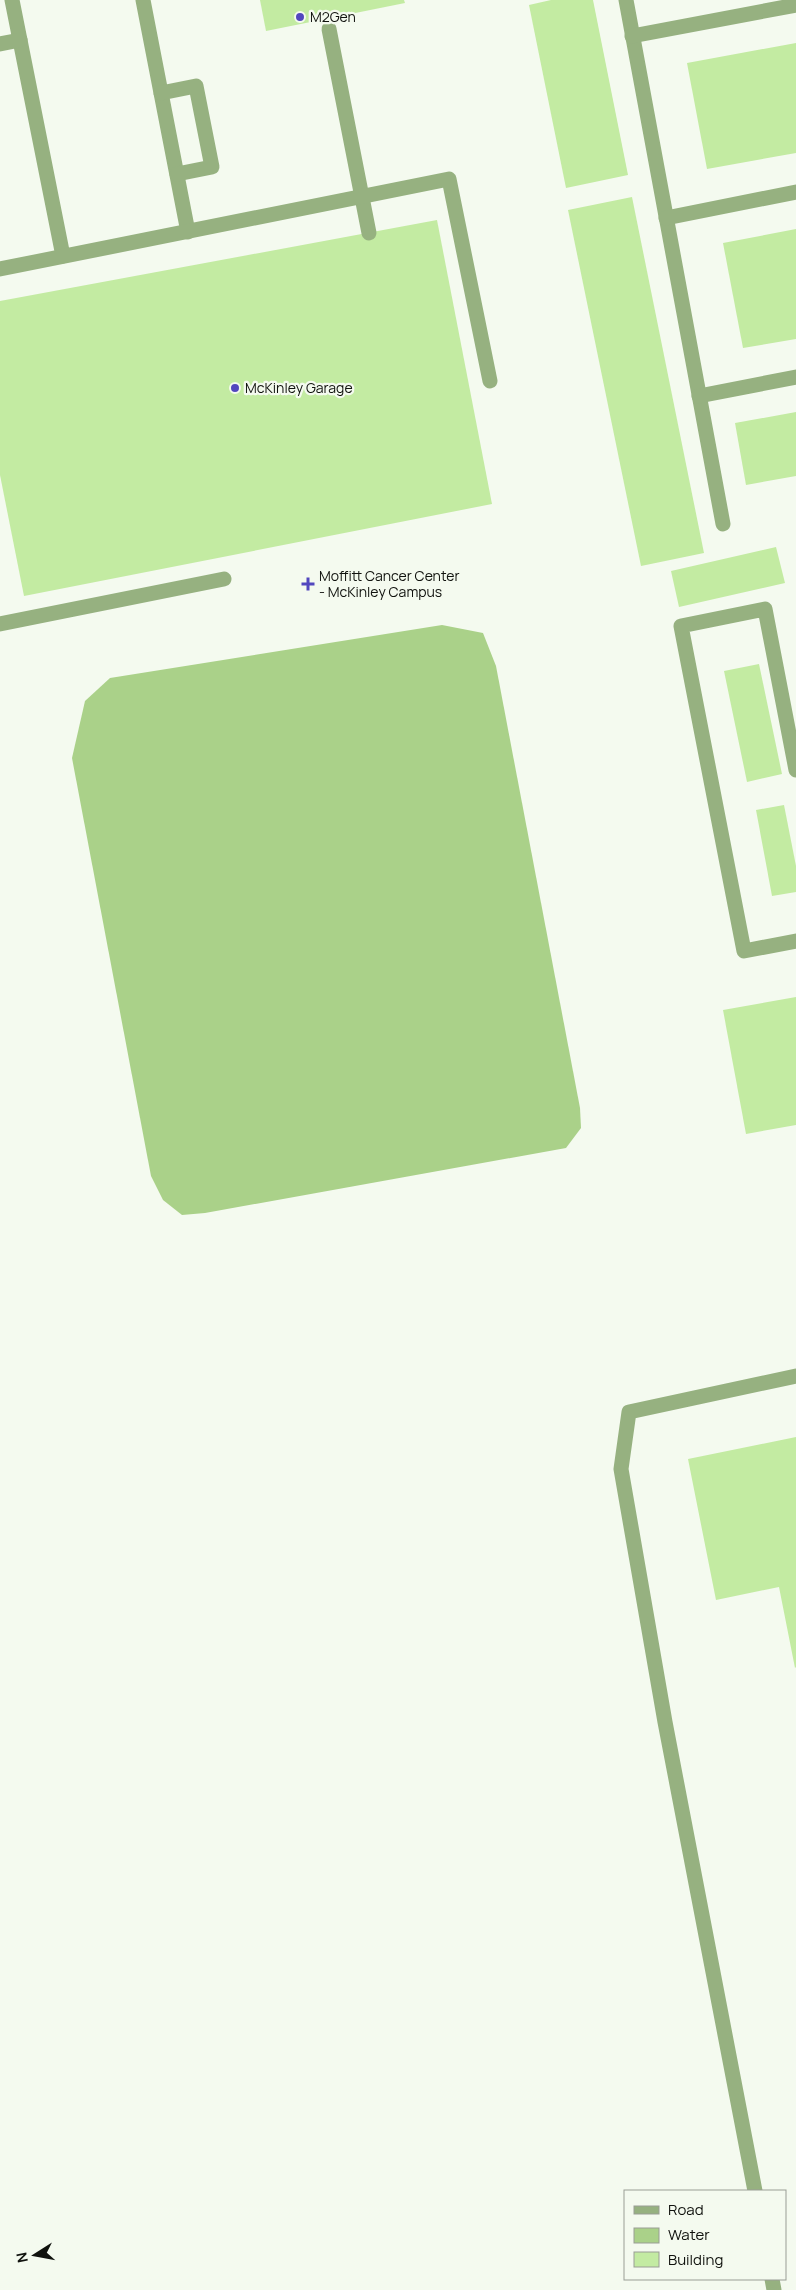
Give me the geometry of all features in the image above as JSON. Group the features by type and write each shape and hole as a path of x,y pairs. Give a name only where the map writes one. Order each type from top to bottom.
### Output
{"lane":[{"path":"12,0 62,256"},
{"path":"143,0 188,232"},
{"path":"626,0 722,524"},
{"path":"632,36 796,5"},
{"path":"329,29 369,233"},
{"path":"0,44 20,40"},
{"path":"161,93 196,86 212,167 177,174"},
{"path":"0,269 448,179 490,381"},
{"path":"666,218 796,192"},
{"path":"699,396 796,377"},
{"path":"0,624 224,579"},
{"path":"796,770 765,608 681,626 744,951 796,941"},
{"path":"755,2190 665,1722 621,1469 629,1412 796,1376"}],"water":[{"path":"442,625 483,633 496,666 580,1108 581,1128 566,1148 205,1213 182,1215 163,1200 151,1176 72,758 85,701 110,678"}],"building":[{"name":"M2Gen","path":"260,0 404,0 405,3 266,31"},
{"path":"551,0 593,0 628,175 566,188 529,5"},
{"path":"796,43 796,153 707,169 687,63"},
{"path":"632,197 704,553 641,566 568,210"},
{"name":"McKinley Garage","path":"437,220 492,504 24,596 0,475 0,301"},
{"path":"796,229 796,339 743,348 723,243"},
{"path":"796,412 796,476 746,485 735,423"},
{"path":"776,547 785,583 679,607 671,571"},
{"path":"759,664 782,774 747,782 724,671"},
{"path":"784,805 796,866 796,892 772,896 756,810"},
{"path":"796,997 796,1125 746,1134 723,1010"},
{"path":"796,1437 795,1668 779,1587 716,1600 688,1459"}],"place":[{"name":"M2Gen","path":"300,17"},
{"name":"McKinley Garage","path":"235,388"},
{"name":"Moffitt Cancer Center - McKinley Campus","path":"308,584"}]}
